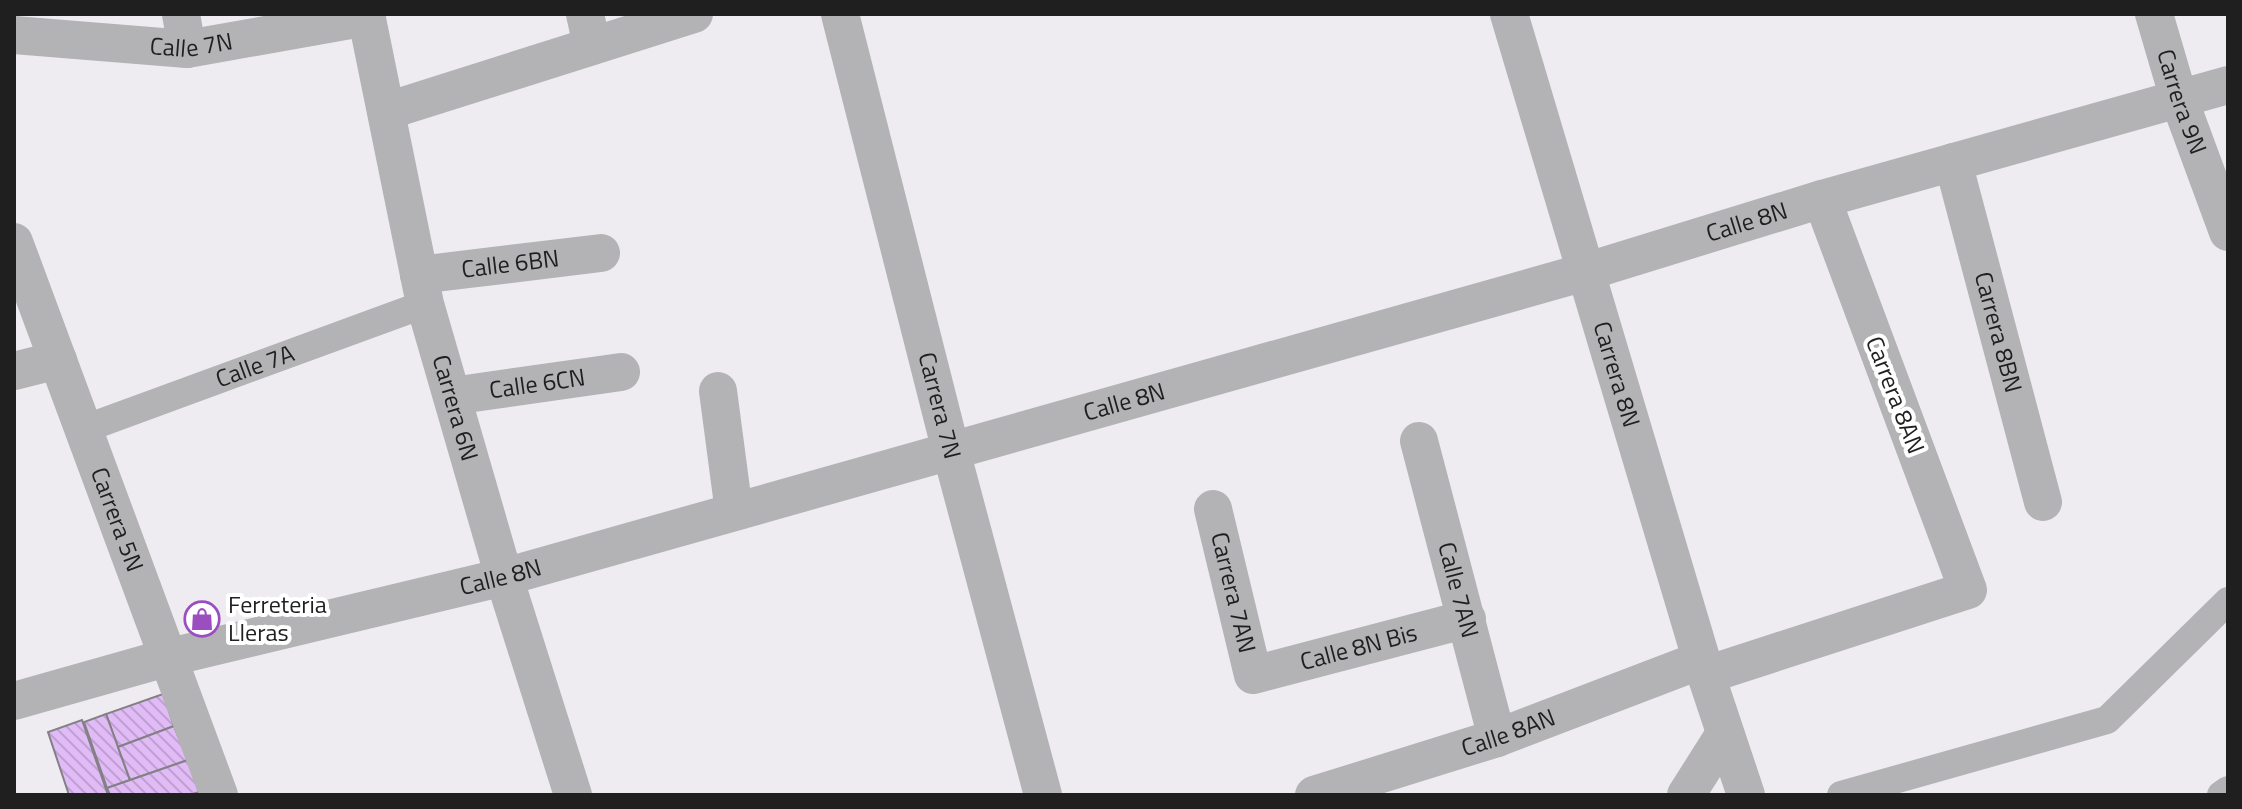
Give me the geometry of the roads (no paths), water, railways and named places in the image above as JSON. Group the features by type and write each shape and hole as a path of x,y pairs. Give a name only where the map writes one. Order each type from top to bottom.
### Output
{"street":[{"path":"387,111 589,30 694,14"},
{"name":"Carrera 7N","path":"840,14 951,451 1043,795"},
{"name":"Carrera 8N","path":"1509,14 1703,667 1746,795"},
{"name":"Carrera 9N","path":"2154,14 2179,99 2228,232"},
{"name":"Calle 7N","path":"14,35 184,32 367,15"},
{"name":"Carrera 6N","path":"367,15 422,290 504,577 573,795"},
{"name":"Calle 8N","path":"14,701 166,658 504,577 1585,272 1822,199 2228,85"},
{"name":"Carrera 8BN","path":"1953,162 2043,502"},
{"name":"Carrera 8AN","path":"1822,199 1968,590"},
{"name":"Carrera 5N","path":"14,242 219,795"},
{"name":"Calle 6BN","path":"422,290 601,253"},
{"name":"Calle 7A","path":"84,429 422,290"},
{"path":"14,371 58,360"},
{"name":"Calle 6CN","path":"452,396 621,372"},
{"path":"718,391 734,512"},
{"name":"Calle 7AN","path":"1419,441 1497,738"},
{"name":"Carrera 7AN","path":"1213,509 1253,675"},
{"name":"Calle 8AN","path":"1314,795 1497,738 1703,667 1968,590"},
{"path":"1841,795 2107,720 2228,601"},
{"name":"Calle 8N Bis","path":"1253,675 1467,619"},
{"path":"1686,795 1724,735"},
{"path":"2221,795 2228,790"}],"place":[{"name":"Ferreteria Lleras","path":"202,619"}]}
